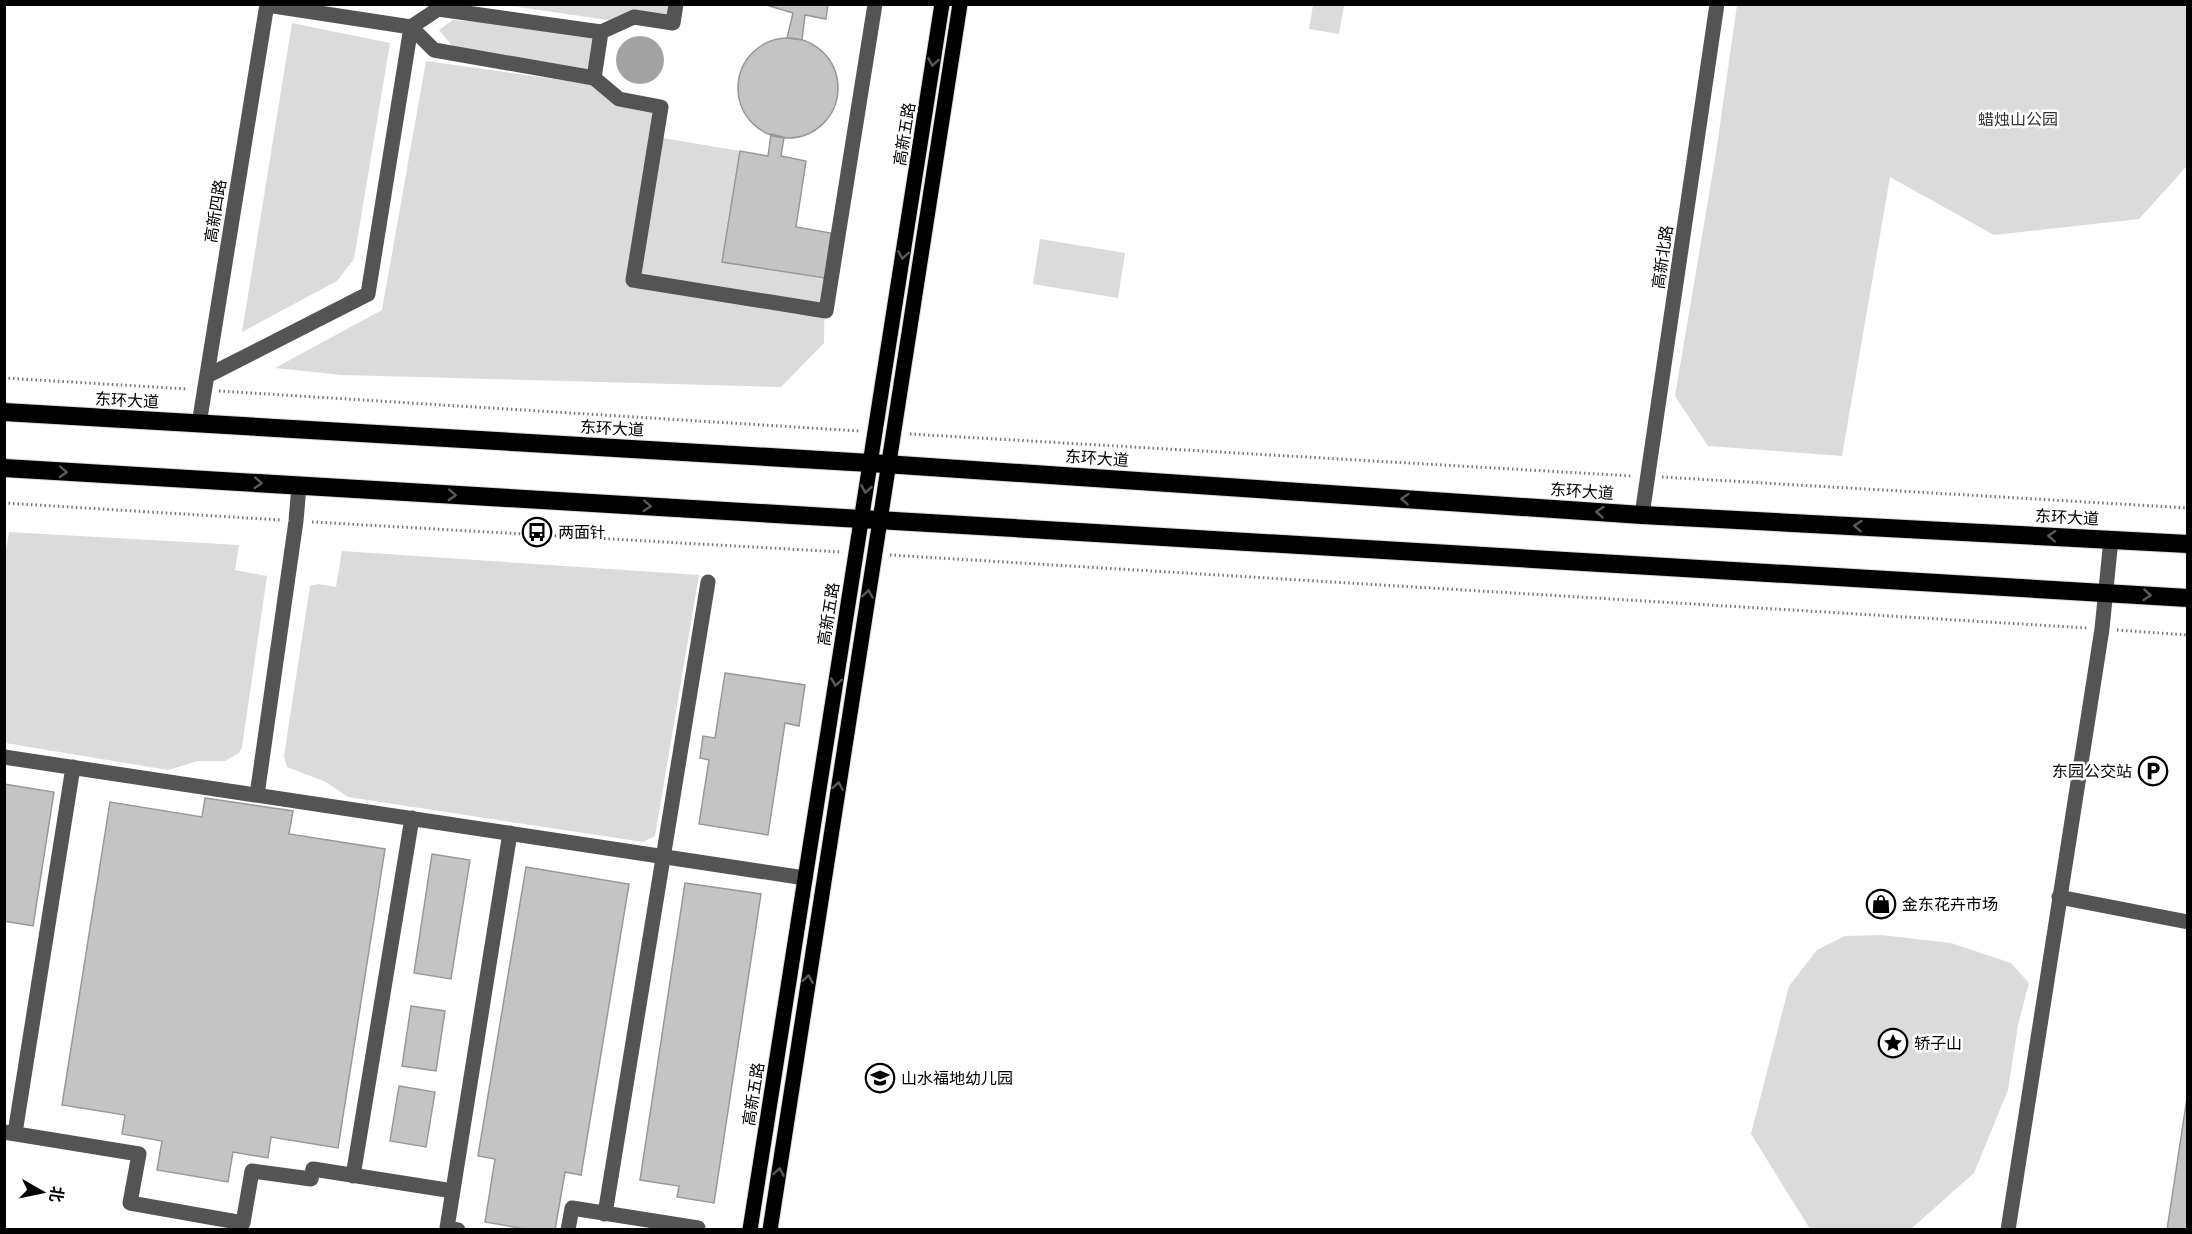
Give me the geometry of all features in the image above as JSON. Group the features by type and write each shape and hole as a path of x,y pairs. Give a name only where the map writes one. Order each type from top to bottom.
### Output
{"highway":[{"name":"东环大道","path":"4,412 879,463 1642,515 2187,544"},
{"path":"4,468 2187,598"}],"main road":[{"name":"高新五路","path":"879,463 875,432 942,4"},
{"name":"高新五路","path":"750,1230 856,553 870,520 879,463 893,433 960,4"},
{"name":"高新五路","path":"770,1230 874,554 870,520"}],"street":[{"path":"205,383 368,294 411,27 438,9 601,32 634,17 673,23 676,4"},
{"path":"267,5 411,27 434,50 594,78 619,99 662,107 633,280 826,311 875,4"},
{"name":"高新北路","path":"1642,515 1717,4"},
{"name":"高新四路","path":"199,424 267,5"},
{"path":"594,78 601,32"},
{"path":"257,795 299,486"},
{"path":"2008,1230 2102,629 2111,539"},
{"path":"605,1214 708,582"},
{"path":"4,757 805,878"},
{"path":"73,767 10,1132 139,1154 130,1203 243,1223 252,1171 311,1179 313,1169 453,1191"},
{"path":"353,1176 412,818"},
{"path":"458,1230 447,1228 510,833"},
{"path":"2059,897 2187,922"},
{"path":"568,1230 572,1209 698,1228"}],"path":[{"path":"4,378 205,383 875,432"},
{"path":"893,433 2187,508"},
{"path":"4,502 856,553"},
{"path":"874,554 2187,635"}],"green space":[{"path":"505,5 676,5 673,23 634,17 608,20"},
{"path":"1313,5 1344,5 1339,34 1309,29"},
{"name":"蜡烛山公园","path":"1737,5 2187,5 2187,166 2139,219 1994,235 1890,177 1842,456 1708,446 1675,396 1716,153"},
{"path":"453,20 601,32 594,78 452,46 439,30"},
{"path":"292,23 390,43 354,259 337,281 242,332"},
{"path":"426,61 596,85 661,107 657,137 740,151 722,262 825,278 824,343 781,387 342,375 275,368 382,310"},
{"path":"1040,239 1125,253 1118,298 1033,284"},
{"path":"9,532 239,545 235,570 267,576 242,747 239,753 225,761 198,761 168,770 5,743 4,563"},
{"path":"342,551 699,575 655,836 643,842 348,797 326,782 287,767 284,756 310,586 318,584 336,587"},
{"path":"1881,935 1951,943 2011,963 2029,983 2018,1025 2008,1090 1974,1173 1911,1229 1810,1229 1751,1134 1789,986 1817,950 1845,936"}],"shaded area":[{"path":"640,36 657,43 664,60 657,77 640,84 623,77 616,60 623,43"}],"building":[{"path":"763,4 828,4 826,19 805,15 802,40 787,38 793,13"},
{"path":"788,38 807,42 823,53 834,69 838,88 834,107 823,123 807,134 788,138 769,134 753,123 742,107 738,88 742,69 753,53 769,42"},
{"path":"771,134 784,137 781,156 806,161 796,227 831,233 825,278 722,262 740,151 768,156"},
{"path":"725,673 805,685 799,726 785,723 768,835 699,824 709,760 700,758 703,736 715,738"},
{"path":"4,784 54,792 33,926 4,921"},
{"path":"205,798 293,811 289,834 385,849 338,1148 271,1137 268,1158 233,1152 228,1182 157,1170 162,1141 122,1134 125,1115 62,1105 110,802 202,817"},
{"path":"432,854 470,860 451,979 414,973"},
{"path":"526,867 629,884 581,1175 565,1172 555,1230 531,1230 485,1222 495,1159 478,1156"},
{"path":"685,883 761,894 714,1203 677,1197 679,1186 640,1180"},
{"path":"411,1006 445,1011 436,1071 402,1066"},
{"path":"399,1086 435,1092 426,1147 390,1141"},
{"path":"2188,1091 2188,1230 2167,1230"}],"place":[{"name":"两面针","path":"537,532"},
{"name":"东园公交站","path":"2153,771"},
{"name":"金东花卉市场","path":"1881,904"},
{"name":"轿子山","path":"1893,1043"},
{"name":"山水福地幼儿园","path":"880,1078"}]}
